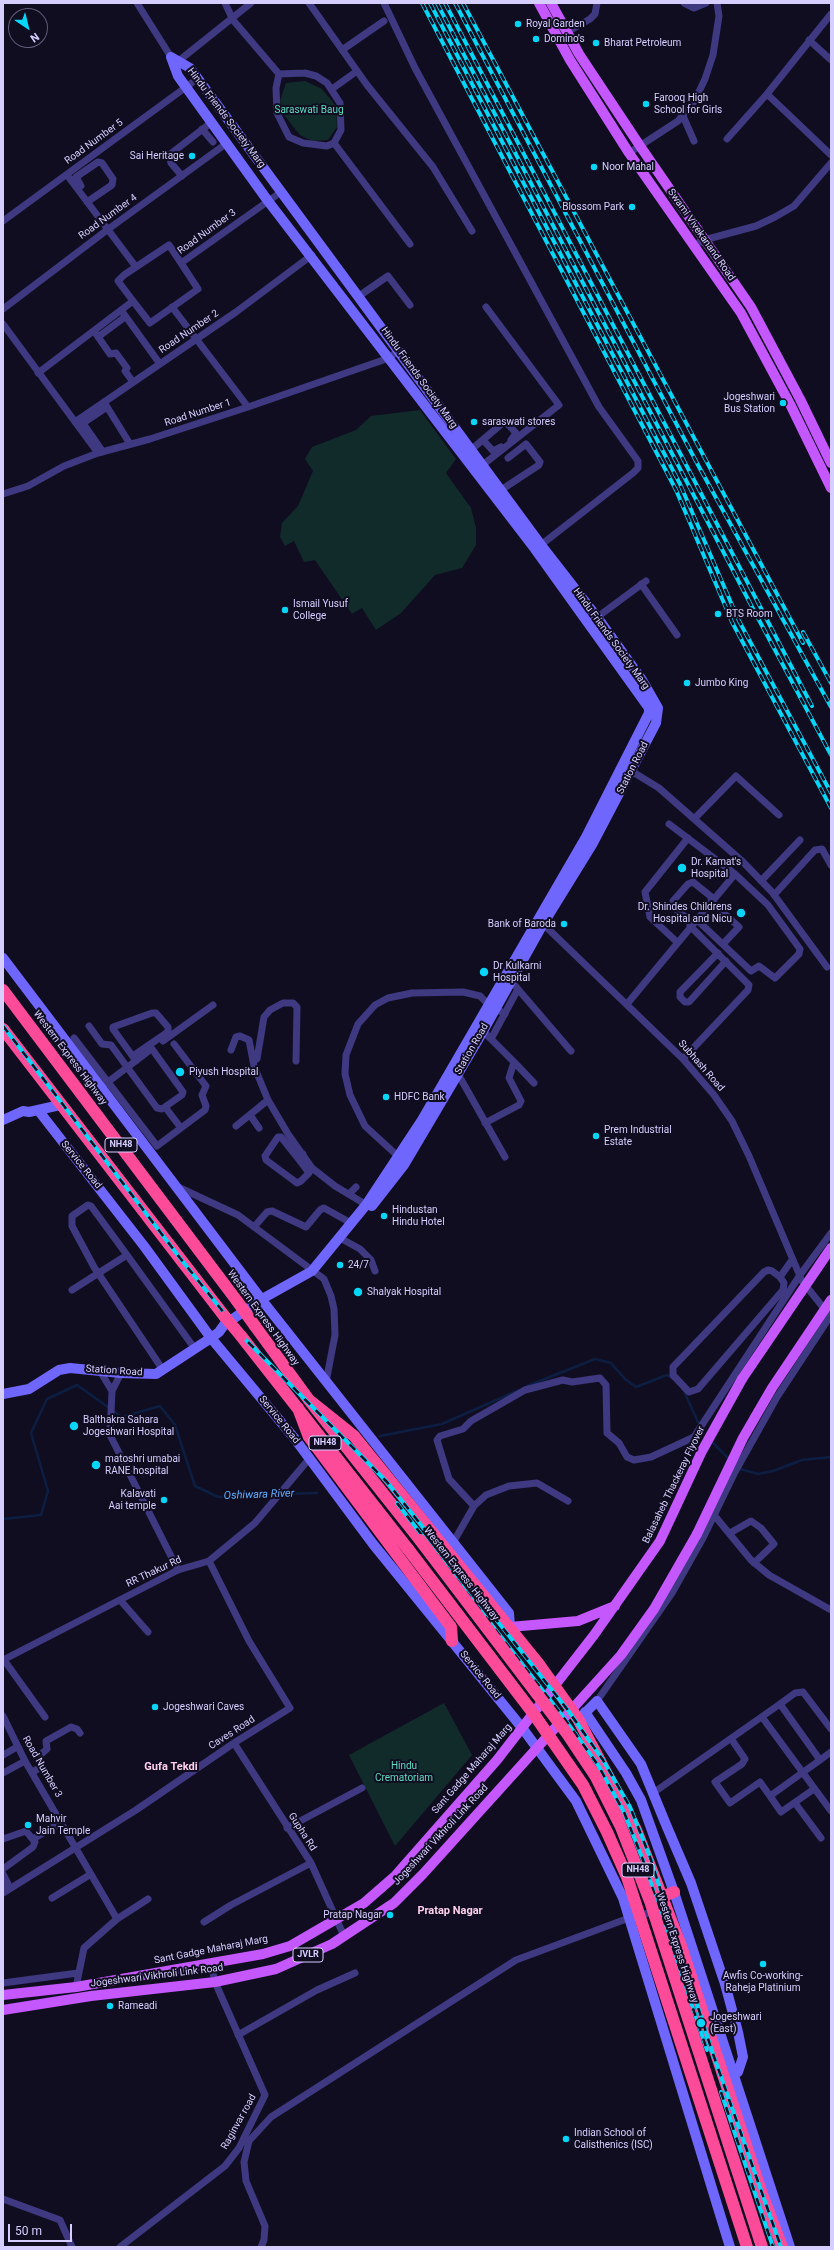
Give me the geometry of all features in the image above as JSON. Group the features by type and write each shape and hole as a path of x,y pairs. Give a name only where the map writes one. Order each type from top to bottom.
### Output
{"highway":[{"name":"Western Express Highway","path":"3,990 237,1301 309,1400 420,1540 566,1732 596,1777 621,1828 650,1901 762,2247"},
{"name":"NH48","path":"3,1029 60,1105 408,1549 533,1713 583,1786 607,1832 627,1877 746,2247"},
{"path":"309,1400 354,1436 496,1603 510,1627 578,1714 636,1830 665,1909 681,1946 730,2078 764,2199 782,2247"},
{"path":"298,1408 309,1437 451,1627 452,1641"},
{"path":"661,1897 674,1892"}],"main road":[{"name":"Swami Vivekanand Road","path":"539,3 564,48 630,153 741,313 790,404 831,488"},
{"name":"Swami Vivekanand Road","path":"551,3 572,42 640,146 751,307 800,399 831,463"},
{"path":"564,48 572,42"},
{"name":"Balasaheb Thackeray Flyover","path":"555,1686 615,1606 660,1541 702,1450 742,1380 831,1248"},
{"path":"578,1714 598,1683 634,1638 692,1550 697,1534 742,1438 772,1388 831,1300"},
{"path":"510,1627 578,1621 615,1606"},
{"name":"Sant Gadge Maharaj Marg","path":"3,1995 76,1987 211,1964 263,1954 290,1946 364,1903 395,1876 523,1729 555,1686"},
{"name":"Jogeshwari Vikhroli Link Road","path":"3,2010 90,1996 215,1982 276,1969 332,1944 394,1903 423,1874 538,1748 578,1714"}],"street":[{"name":"Hindu Friends Society Marg","path":"137,3 175,61 178,76 268,201 312,255 389,358 480,468 538,547 598,617 642,680 653,708"},
{"path":"225,3 233,20 279,74"},
{"path":"175,61 233,20 251,3"},
{"path":"310,3 357,71 433,167 472,231"},
{"path":"384,3 416,68 595,400 617,435 638,460 638,468 633,473 538,547"},
{"path":"567,32 590,19 595,14 598,3"},
{"path":"684,3 694,8 706,3"},
{"path":"630,153 684,116 699,92 714,55 719,16 717,3"},
{"path":"727,140 767,94 831,14"},
{"path":"342,50 384,21"},
{"path":"809,40 831,60"},
{"name":"Hindu Friends Society Marg","path":"175,61 190,68 399,350 472,449 480,468 502,490 588,624 653,708"},
{"path":"332,89 357,71"},
{"path":"305,73 316,76 332,89 340,103 342,116 341,130 334,143 327,146 303,143 289,137 277,113 276,88 279,74 305,73"},
{"name":"Road Number 5","path":"3,221 197,79"},
{"path":"767,94 831,154"},
{"path":"684,116 694,141"},
{"path":"182,176 171,163 169,155 212,122"},
{"path":"202,129 213,142"},
{"name":"Road Number 4","path":"3,309 226,143"},
{"path":"334,143 410,244"},
{"path":"83,162 88,169"},
{"path":"89,201 112,184 114,180 100,162 76,178 89,201 108,230 136,267"},
{"path":"694,246 704,240 756,226 794,206 831,163"},
{"path":"67,175 89,201"},
{"name":"Road Number 3","path":"132,301 150,323 198,289 181,263 281,192"},
{"path":"38,373 96,334 123,313 132,301 118,280 169,245 181,263"},
{"name":"Road Number 2","path":"79,421 106,405 132,381 158,362 197,339 312,255"},
{"path":"359,296 388,276 410,305"},
{"path":"172,307 248,407"},
{"path":"480,468 560,405 486,307"},
{"path":"123,313 158,362"},
{"path":"3,324 38,373 79,421 101,452"},
{"path":"96,334 110,354 116,353 127,368 125,371 132,381"},
{"name":"Road Number 1","path":"3,494 28,486 64,466 101,452 248,407 389,358 399,350"},
{"path":"106,405 130,444"},
{"path":"472,449 484,441 484,437 505,421 516,433 495,452 484,441"},
{"path":"502,490 539,465 540,462 528,444 524,445 518,438"},
{"path":"505,448 509,457 524,445"},
{"path":"588,624 643,583 677,635"},
{"name":"Station Road","path":"3,1394 29,1389 59,1370 70,1368 121,1373 156,1374 215,1335 227,1331 263,1302 315,1273 343,1240 402,1160 458,1074 483,1031 491,1006 510,981 586,837 627,768 653,708"},
{"path":"627,768 659,788 743,862 774,895 827,967"},
{"path":"694,819 736,776 779,814"},
{"path":"669,824 735,874 768,905 800,952 775,978 759,966 750,971 723,944 673,907 673,901 688,884 693,882 739,927 723,944"},
{"path":"677,942 650,917 645,892 688,838"},
{"path":"761,881 800,840"},
{"path":"774,895 815,850 822,849 831,865"},
{"path":"627,1004 693,922 735,874"},
{"name":"Station Road","path":"402,1160 540,922"},
{"name":"Subhash Road","path":"540,922 683,1059 714,1094 732,1121 802,1281 831,1315"},
{"path":"683,1059 749,988 748,982 718,953 693,922"},
{"path":"718,953 680,993 680,997 685,1002 689,1002 726,961"},
{"path":"3,958 104,1084 157,1146 205,1110 206,1106 202,1095 206,1086 174,1044"},
{"path":"510,981 571,1051"},
{"path":"491,1039 518,989"},
{"path":"402,1160 366,1126 350,1095 345,1074 346,1055 358,1024 375,1005 388,998 412,994 463,992 480,996 491,1006 505,1014"},
{"path":"253,1060 257,1059 264,1017 270,1010 283,1003 293,1003 297,1006 296,1061"},
{"path":"104,1084 168,1035 214,1005"},
{"path":"155,1013 168,1027 168,1035 152,1049 135,1059 113,1029 113,1026 155,1013"},
{"path":"89,1026 102,1044 111,1045 157,1108 162,1109 182,1095 183,1092 152,1049"},
{"path":"483,1031 534,1083"},
{"path":"74,1038 104,1084 175,1185 263,1302 454,1541 482,1586"},
{"path":"231,1050 236,1038 245,1038 249,1040 253,1060 268,1100 288,1134 300,1156 309,1173 301,1182 296,1183 266,1160 265,1156 278,1137 281,1137 300,1156 312,1168 368,1206"},
{"path":"485,1123 519,1105 521,1101 509,1078 514,1062"},
{"path":"458,1074 504,1157"},
{"path":"236,1126 268,1100"},
{"path":"3,1120 23,1111 33,1111 60,1105"},
{"path":"165,1107 181,1128"},
{"name":"Service Road","path":"33,1111 215,1335 373,1544 523,1729 576,1801 623,1898 730,2247"},
{"path":"250,1115 259,1128"},
{"path":"175,1185 238,1215 324,1279 331,1296 334,1309 335,1335 326,1382"},
{"path":"349,1194 356,1187"},
{"path":"164,1370 98,1273 71,1220 72,1216 88,1205 91,1206 195,1349"},
{"name":"Station Road","path":"343,1240 351,1223 368,1206"},
{"path":"254,1227 267,1212 272,1211 306,1227 320,1210 324,1208 351,1223"},
{"path":"474,1506 449,1479 437,1440 440,1436 463,1429 471,1421 525,1390 563,1380 572,1382 600,1378 606,1385 607,1433 619,1443 627,1457 634,1460 651,1457 675,1448 694,1437 800,1275 831,1233"},
{"path":"343,1240 360,1249 371,1260 375,1271"},
{"path":"72,1290 127,1255"},
{"path":"780,1277 792,1260"},
{"path":"768,1270 772,1271 780,1277 784,1283 783,1290 698,1389 690,1392 672,1375 673,1367 764,1272 768,1270"},
{"path":"790,2247 730,2078 674,1892 640,1800 626,1772 578,1714 597,1701 636,1647 672,1593 692,1550 714,1515 735,1472 777,1397 831,1315"},
{"path":"100,1371 112,1391"},
{"path":"121,1373 112,1391 110,1435 178,1570"},
{"name":"RR Thakur Rd","path":"3,1660 178,1570 209,1561 256,1523 309,1459"},
{"path":"454,1541 474,1506 486,1495 509,1486 538,1483 568,1501"},
{"path":"714,1515 754,1563 769,1575 831,1610"},
{"path":"730,1533 750,1521 761,1528 774,1544 754,1563"},
{"name":"Caves Road","path":"3,1893 76,1848 172,1786 234,1743 290,1708 249,1641 209,1561"},
{"path":"120,1600 148,1632"},
{"path":"3,1660 45,1717"},
{"path":"653,1793 732,1740 795,1693 803,1692 831,1729"},
{"path":"597,1701 640,1764 691,1884 730,2002 743,2052 741,2066 730,2078"},
{"path":"780,1704 820,1760"},
{"name":"Road Number 3","path":"3,1716 17,1747 62,1822 117,1919"},
{"path":"762,1718 831,1811"},
{"path":"32,1772 42,1767 38,1757 47,1749 46,1741 71,1727 77,1729 80,1733"},
{"path":"732,1740 745,1759 742,1764 715,1782 730,1803 760,1782 781,1812 814,1790"},
{"name":"Gupha Rd","path":"234,1743 264,1786 287,1828 311,1863 335,1920 344,1936"},
{"path":"3,1755 17,1747"},
{"path":"770,1796 831,1752"},
{"path":"3,1773 25,1761"},
{"path":"287,1828 362,1788"},
{"path":"796,1802 821,1838"},
{"path":"32,1839 62,1822"},
{"path":"3,1839 26,1831 35,1842 33,1847 3,1869"},
{"path":"204,1922 231,1905 311,1863"},
{"path":"3,1874 8,1884 3,1889"},
{"path":"52,1898 91,1874"},
{"path":"76,1987 84,1948 117,1919 148,1898"},
{"path":"261,2247 264,2240 265,2226 246,2181 244,2162 249,2141 271,2117 516,1960 629,1918 665,1909"},
{"name":"Raginvar road","path":"120,2247 225,2166 239,2148 265,2095 215,1982 211,1964"},
{"path":"3,1983 78,1973"},
{"path":"238,2035 317,1990 355,1973"},
{"path":"3,2199 60,2220 72,2247"}],"green space":[{"name":"Saraswati Baug","path":"305,81 322,89 336,106 337,127 328,140 312,141 300,135 283,114 280,101 286,83"},
{"path":"420,410 456,459 446,473 471,508 476,528 476,545 462,568 435,575 401,613 376,630 362,608 352,614 315,560 304,562 294,541 285,546 280,537 282,523 298,506 313,471 305,459 312,447 356,430 371,416"},
{"name":"Hindu Crematoriam","path":"444,1703 472,1755 395,1846 349,1755"}],"waterway":[{"name":"Oshiwara River","path":"527,1386 595,1359 611,1363 625,1379 636,1387 667,1375 673,1379"},
{"name":"Oshiwara River","path":"3,1519 41,1515 48,1491 31,1433 47,1399 77,1385 122,1417 160,1406 175,1425 195,1486 218,1497 277,1495"},
{"name":"Oshiwara River","path":"683,1389 698,1422"},
{"name":"Oshiwara River","path":"380,1436 442,1424 519,1390"},
{"name":"Oshiwara River","path":"711,1441 730,1460"},
{"name":"Oshiwara River","path":"740,1469 758,1474 773,1471 802,1460 831,1457"},
{"name":"Oshiwara River","path":"282,1494 317,1493"}],"railway":[{"path":"422,3 676,490 732,622 831,808"},
{"path":"430,3 680,484 738,619 831,793"},
{"path":"437,3 751,605 831,755"},
{"path":"445,3 812,706"},
{"path":"455,3 698,465 831,707"},
{"path":"463,3 803,643"},
{"path":"803,632 831,683"},
{"path":"3,1026 180,1258 245,1339 387,1482 567,1709 603,1760 630,1807 650,1857 712,2051 781,2247"},
{"path":"397,1503 561,1714 598,1765 624,1812 643,1860 707,2050"},
{"path":"721,2092 773,2247"}],"place":[{"name":"Royal Garden","path":"518,24"},
{"name":"Domino's","path":"536,39"},
{"name":"Bharat Petroleum","path":"596,43"},
{"name":"Farooq High School for Girls","path":"646,104"},
{"name":"Sai Heritage","path":"192,156"},
{"name":"Noor Mahal","path":"594,167"},
{"name":"Blossom Park","path":"632,207"},
{"name":"Jogeshwari Bus Station","path":"783,403"},
{"name":"saraswati stores","path":"474,422"},
{"name":"Ismail Yusuf College","path":"285,610"},
{"name":"BTS Room","path":"718,614"},
{"name":"Jumbo King","path":"687,683"},
{"name":"Dr. Kamat's Hospital","path":"682,868"},
{"name":"Dr. Shindes Childrens Hospital and Nicu","path":"741,913"},
{"name":"Bank of Baroda","path":"564,924"},
{"name":"Dr Kulkarni Hospital","path":"484,972"},
{"name":"Piyush Hospital","path":"180,1072"},
{"name":"HDFC Bank","path":"386,1097"},
{"name":"Prem Industrial Estate","path":"596,1136"},
{"name":"Hindustan Hindu Hotel","path":"384,1216"},
{"name":"24/7","path":"340,1265"},
{"name":"Shalyak Hospital","path":"358,1292"},
{"name":"Balthakra Sahara Jogeshwari Hospital","path":"74,1426"},
{"name":"matoshri umabai RANE hospital","path":"96,1465"},
{"name":"Kalavati Aai temple","path":"164,1500"},
{"name":"Jogeshwari Caves","path":"155,1707"},
{"name":"Mahvir Jain Temple","path":"28,1825"},
{"name":"Pratap Nagar","path":"390,1915"},
{"name":"Awfis Co-working- Raheja Platinium","path":"763,1964"},
{"name":"Rameadi","path":"110,2006"},
{"name":"Jogeshwari (East)","path":"701,2023"},
{"name":"Indian School of Calisthenics (ISC)","path":"566,2139"}],"district":[{"name":"Gufa Tekdi","path":"171,1767"},
{"name":"Pratap Nagar","path":"450,1911"}]}
